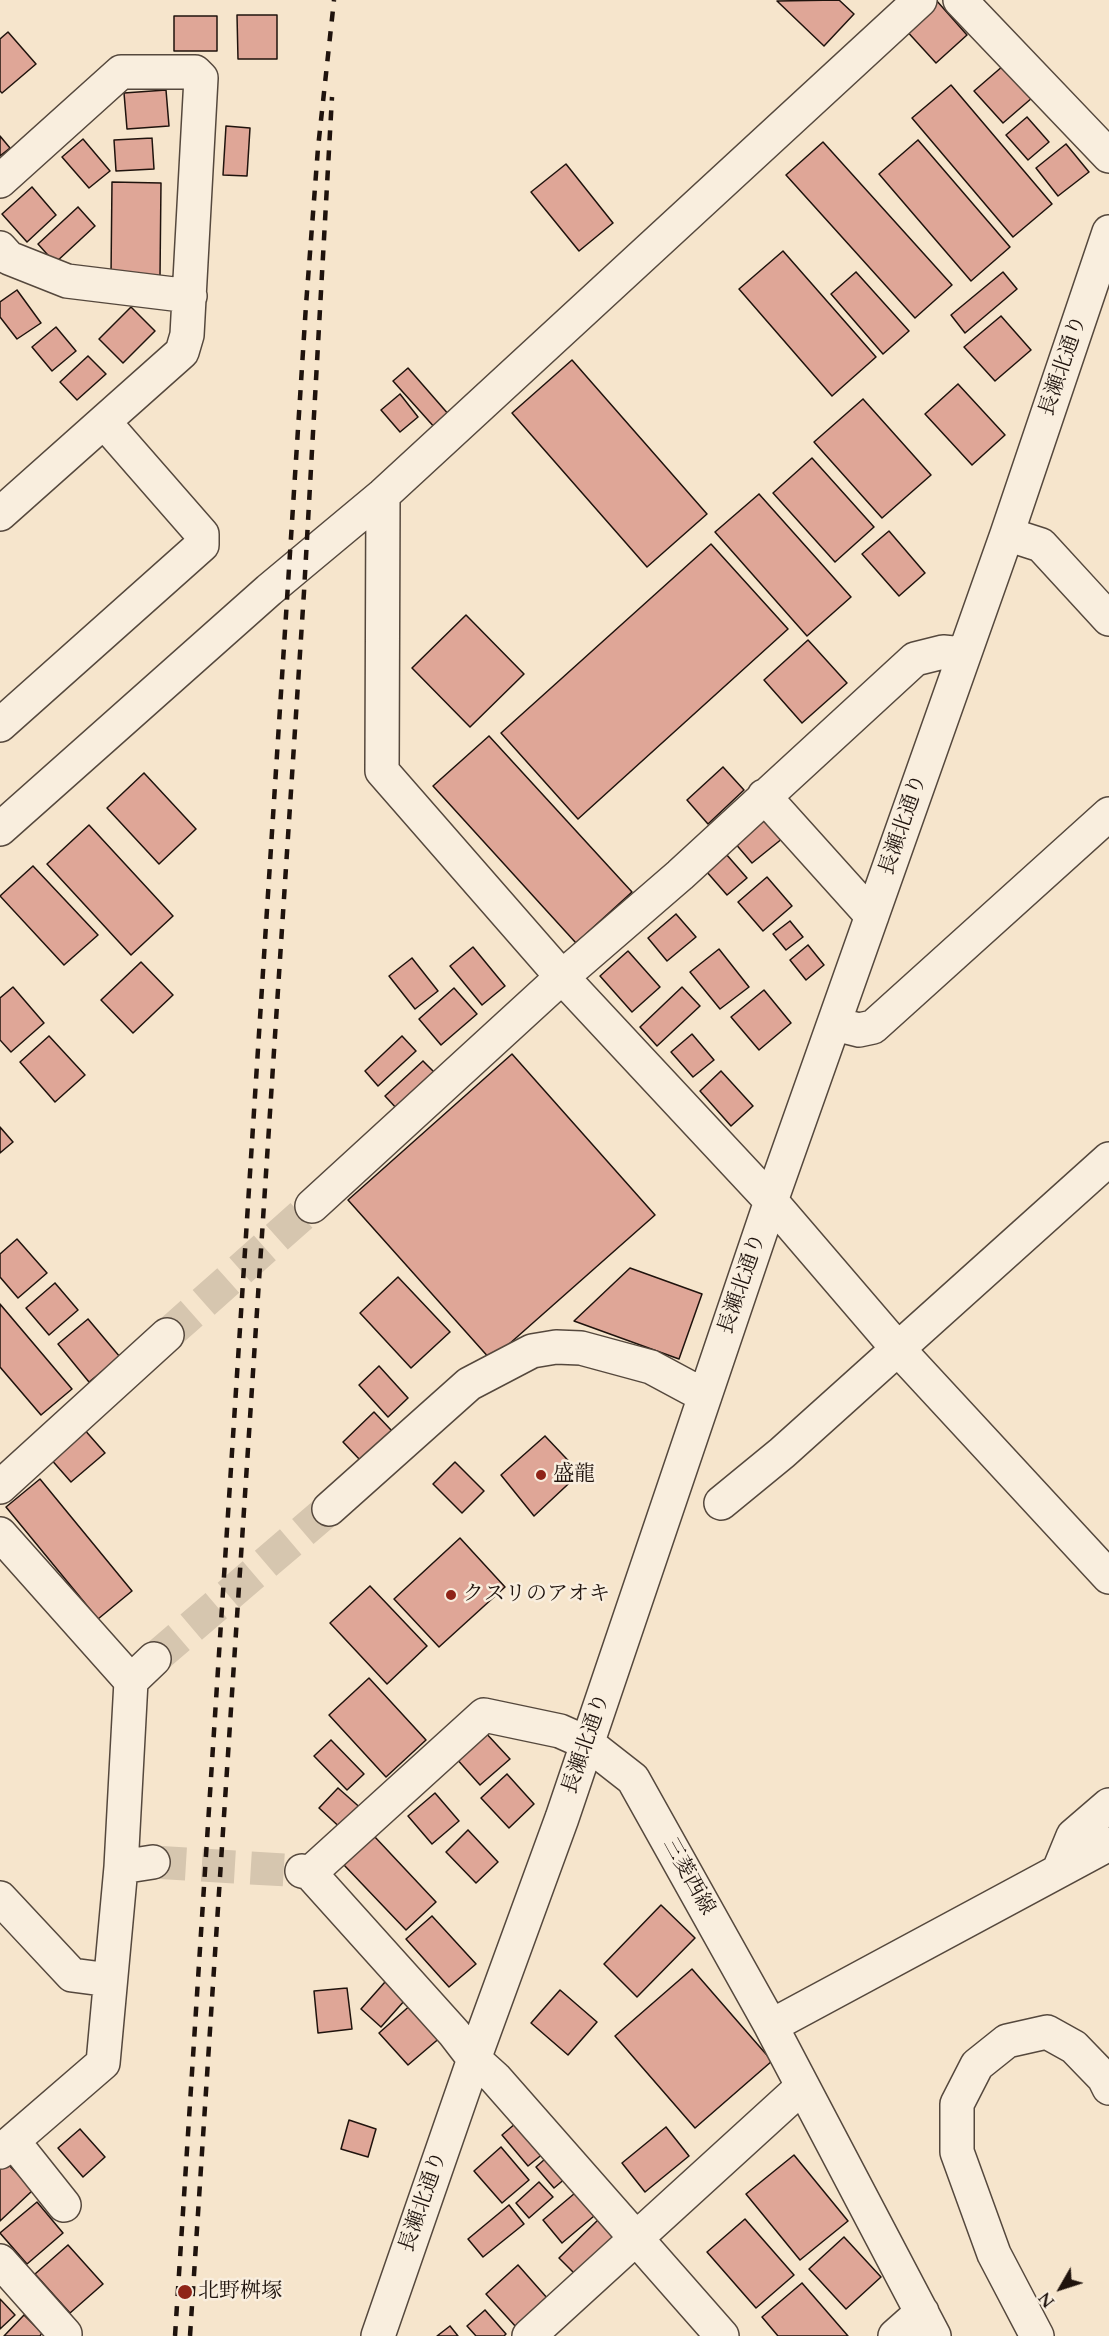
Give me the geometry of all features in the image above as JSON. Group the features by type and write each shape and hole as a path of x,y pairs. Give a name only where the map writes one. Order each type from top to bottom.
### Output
{"street":[{"path":"0,829 269,590 383,495 920,0"},
{"path":"960,0 1109,156"},
{"path":"0,181 121,72 195,72 201,78 190,296 187,336 182,352 105,423 0,514"},
{"name":"長瀬北通り","path":"378,2336 587,1743 771,1201 1007,534 1109,232"},
{"path":"0,248 9,258 67,280 190,296"},
{"path":"0,725 202,545 202,534 105,423"},
{"path":"383,495 382,771 562,977 771,1201 898,1349 1109,1577"},
{"path":"1007,534 1041,545 1109,619"},
{"path":"312,1206 562,977 680,875 915,659 943,652 963,654"},
{"path":"764,796 872,916"},
{"path":"835,1024 859,1030 873,1027 1109,814"},
{"path":"721,1503 782,1453 1109,1160"},
{"path":"0,1487 167,1335"},
{"path":"329,1509 469,1384 532,1351 556,1347 581,1348 651,1367 705,1395"},
{"path":"0,1534 143,1670 120,1867 103,2063 6,2147 64,2205"},
{"name":"三菱西線","path":"474,2060 454,2034 306,1872 484,1714 560,1731 587,1743 633,1779 771,2026 928,2324"},
{"path":"1059,1870 1073,1836 1109,1805"},
{"path":"771,2026 1109,1844"},
{"path":"120,1867 153,1862"},
{"path":"0,1898 72,1975 110,1980"},
{"path":"1037,2336 994,2254 957,2152 957,2104 977,2065 1007,2042 1047,2032 1074,2047 1104,2078 1109,2088"},
{"path":"474,2060 495,2078 722,2336"},
{"path":"529,2336 802,2087"},
{"path":"0,2261 65,2334"},
{"path":"895,2336 928,2324"}],"building":[{"path":"839,0 854,14 824,46 777,1"},
{"path":"936,0 967,35 936,63 904,28"},
{"path":"237,15 277,15 277,59 238,59"},
{"path":"174,16 217,16 217,51 174,51"},
{"path":"8,32 36,64 2,93 0,91 0,39"},
{"path":"1011,59 1040,91 1003,123 974,91"},
{"path":"951,85 1052,204 1013,237 912,118"},
{"path":"166,90 169,126 127,129 124,93"},
{"path":"1027,117 1049,142 1028,160 1006,135"},
{"path":"226,126 250,128 247,176 223,175"},
{"path":"0,136 10,148 0,156"},
{"path":"152,138 154,169 116,171 114,140"},
{"path":"83,139 110,171 89,188 62,157"},
{"path":"918,140 1010,247 971,281 879,174"},
{"path":"823,142 952,285 915,318 786,175"},
{"path":"1066,144 1089,172 1058,196 1036,168"},
{"path":"566,164 613,223 579,251 531,192"},
{"path":"112,182 161,183 160,276 111,275"},
{"path":"32,187 56,215 27,242 2,214"},
{"path":"78,207 95,226 55,263 38,244"},
{"path":"783,251 876,357 832,396 739,289"},
{"path":"856,272 909,331 883,354 831,294"},
{"path":"1003,272 1017,289 965,333 951,315"},
{"path":"17,290 41,323 17,339 0,317 0,302"},
{"path":"131,307 155,331 123,363 99,339"},
{"path":"1001,316 1031,350 995,381 964,347"},
{"path":"56,327 76,351 52,371 32,347"},
{"path":"88,356 106,374 77,400 60,382"},
{"path":"572,360 707,514 647,567 512,413"},
{"path":"408,368 450,416 436,429 393,381"},
{"path":"958,384 1005,435 972,465 925,414"},
{"path":"400,394 418,417 400,432 381,410"},
{"path":"863,399 931,475 882,518 814,442"},
{"path":"812,458 874,527 835,562 773,493"},
{"path":"759,494 851,597 807,636 715,532"},
{"path":"889,531 925,573 899,596 862,554"},
{"path":"711,544 788,629 578,819 501,733"},
{"path":"466,615 524,674 470,727 412,668"},
{"path":"808,640 847,683 802,723 764,680"},
{"path":"489,736 632,892 576,943 433,786"},
{"path":"723,767 744,790 708,824 687,800"},
{"path":"144,773 196,829 159,864 107,808"},
{"path":"765,816 783,838 752,863 734,842"},
{"path":"89,825 173,916 131,955 47,864"},
{"path":"726,854 747,878 727,895 706,871"},
{"path":"33,866 98,935 64,965 0,896"},
{"path":"767,877 792,906 763,931 738,902"},
{"path":"676,914 696,937 667,961 648,938"},
{"path":"790,921 803,937 786,950 773,934"},
{"path":"808,945 824,965 806,980 790,960"},
{"path":"473,947 505,986 482,1005 450,966"},
{"path":"719,949 749,987 720,1009 690,972"},
{"path":"628,951 660,987 632,1012 600,976"},
{"path":"412,958 438,991 415,1009 389,976"},
{"path":"141,962 173,995 133,1033 101,1000"},
{"path":"13,987 44,1023 11,1052 0,1040 0,998"},
{"path":"682,987 700,1006 657,1046 640,1027"},
{"path":"454,988 477,1014 441,1045 419,1019"},
{"path":"764,990 791,1023 759,1050 731,1017"},
{"path":"692,1034 714,1060 693,1077 671,1052"},
{"path":"49,1036 85,1075 55,1102 20,1062"},
{"path":"402,1036 416,1051 378,1086 365,1071"},
{"path":"512,1054 655,1215 491,1360 348,1200"},
{"path":"423,1061 436,1074 398,1110 385,1096"},
{"path":"721,1071 753,1106 731,1126 700,1091"},
{"path":"0,1127 13,1142 0,1153"},
{"path":"17,1239 47,1273 18,1298 0,1277 0,1254"},
{"path":"630,1268 702,1294 679,1359 574,1321"},
{"path":"398,1277 450,1332 411,1368 360,1313"},
{"path":"55,1283 78,1310 49,1335 26,1308"},
{"path":"0,1304 72,1389 41,1415 0,1367"},
{"path":"88,1319 120,1357 89,1382 58,1344"},
{"path":"379,1366 408,1398 388,1417 359,1385"},
{"path":"374,1412 392,1431 361,1461 343,1442"},
{"path":"83,1428 105,1453 71,1482 49,1457"},
{"path":"545,1436 580,1473 534,1516 501,1475"},
{"path":"455,1462 484,1491 462,1513 433,1484"},
{"path":"40,1479 132,1591 98,1619 6,1507"},
{"path":"460,1538 505,1587 439,1647 394,1599"},
{"path":"370,1586 427,1646 387,1684 330,1623"},
{"path":"369,1678 426,1740 386,1777 329,1715"},
{"path":"484,1731 510,1759 480,1785 455,1757"},
{"path":"331,1740 364,1774 347,1790 314,1756"},
{"path":"507,1774 534,1804 509,1828 481,1798"},
{"path":"338,1788 364,1811 345,1832 319,1808"},
{"path":"435,1793 459,1821 432,1844 408,1816"},
{"path":"468,1830 498,1862 476,1883 446,1852"},
{"path":"374,1836 436,1902 406,1930 344,1865"},
{"path":"661,1905 695,1938 637,1997 604,1964"},
{"path":"432,1916 476,1964 449,1987 406,1939"},
{"path":"692,1969 772,2061 695,2128 615,2036"},
{"path":"393,1973 413,1991 381,2027 361,2009"},
{"path":"347,1988 352,2029 318,2033 314,1991"},
{"path":"560,1990 597,2022 568,2055 531,2023"},
{"path":"413,2003 442,2036 408,2065 379,2033"},
{"path":"523,2117 550,2148 528,2166 502,2135"},
{"path":"349,2120 376,2129 368,2157 341,2149"},
{"path":"666,2127 689,2156 645,2192 622,2163"},
{"path":"80,2129 105,2157 83,2177 58,2148"},
{"path":"501,2147 529,2180 502,2203 474,2171"},
{"path":"554,2151 573,2172 554,2188 536,2167"},
{"path":"794,2155 848,2221 800,2260 746,2194"},
{"path":"4,2160 33,2190 0,2221 0,2163"},
{"path":"539,2182 553,2197 529,2218 516,2203"},
{"path":"581,2188 600,2211 562,2243 543,2220"},
{"path":"37,2202 63,2233 27,2264 0,2233"},
{"path":"509,2205 524,2224 483,2257 468,2239"},
{"path":"600,2218 620,2237 578,2277 559,2258"},
{"path":"745,2219 794,2275 756,2308 707,2252"},
{"path":"844,2237 881,2277 846,2309 809,2269"},
{"path":"68,2245 103,2284 70,2313 35,2274"},
{"path":"518,2265 548,2299 517,2328 486,2294"},
{"path":"802,2283 848,2336 778,2336 762,2317"},
{"path":"0,2299 15,2315 0,2329"},
{"path":"485,2310 506,2334 504,2336 476,2336 467,2326"},
{"path":"24,2315 42,2333 40,2336 4,2336"},
{"path":"450,2326 458,2336 437,2336"}],"tunnel":[{"path":"167,1335 312,1206"},
{"path":"154,1659 329,1509"},
{"path":"153,1862 302,1871"}],"railway":[{"path":"175,2336 306,305 318,148 334,0"},
{"path":"190,2336 304,592 332,97"}],"place":[{"name":"盛龍","path":"541,1475"},
{"name":"クスリのアオキ","path":"451,1595"},
{"name":"北野桝塚","path":"185,2292"}]}
